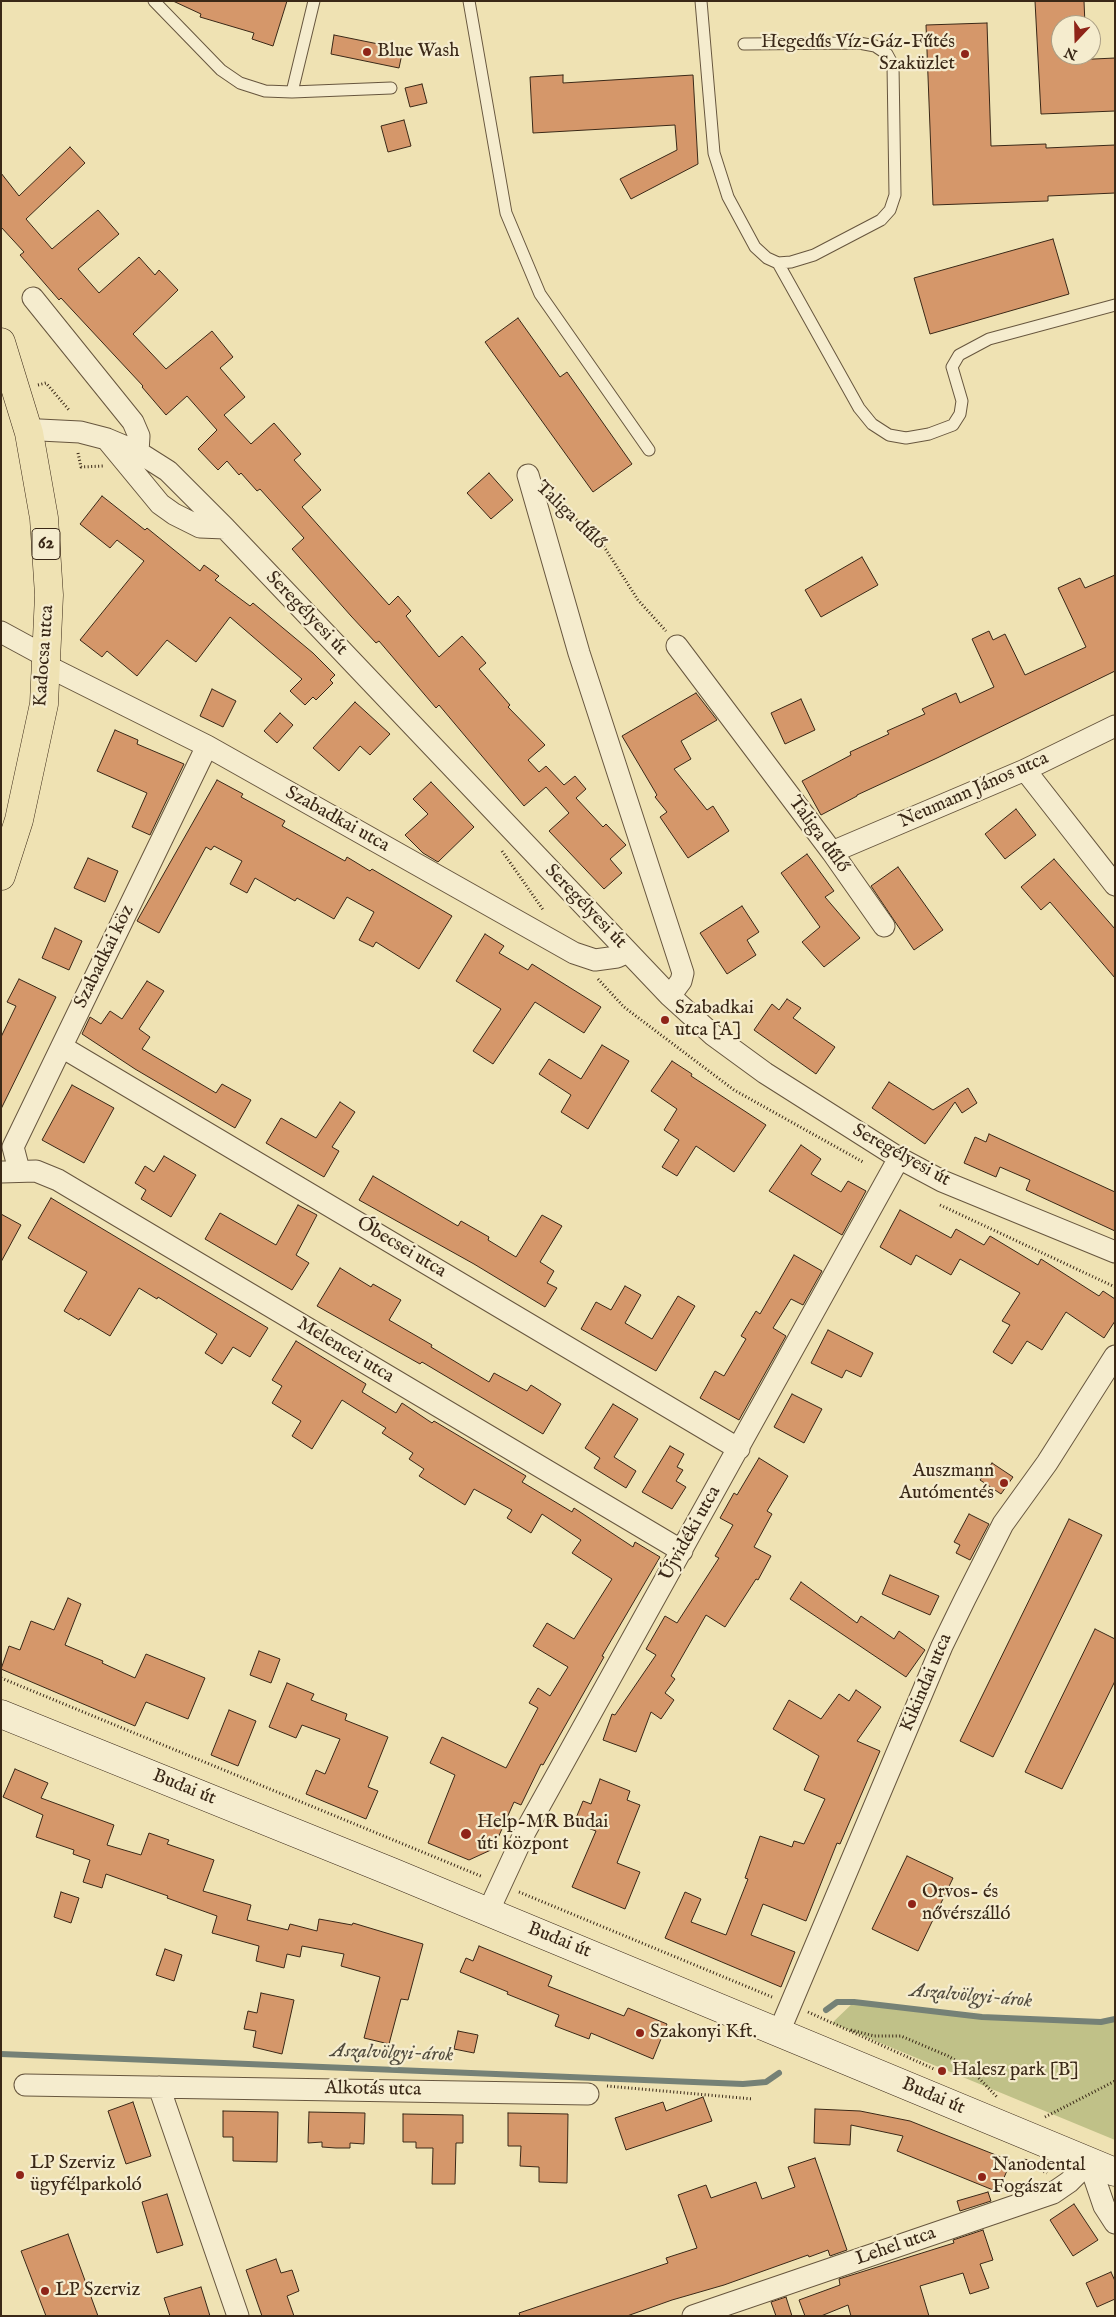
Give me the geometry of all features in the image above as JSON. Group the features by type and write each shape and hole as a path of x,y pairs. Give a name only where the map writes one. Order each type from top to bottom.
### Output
{"main road":[{"name":"62","path":"1,342 29,433"},
{"name":"Kadocsa utca","path":"1,876 10,853 30,775 44,704 47,662 48,556 44,518 29,433"},
{"name":"Budai út","path":"1,1714 488,1912 1115,2172"}],"street":[{"path":"33,298 133,422 139,436 138,452"},
{"name":"Seregélyesi út","path":"29,433 40,430 80,432 107,439 138,452 168,471 225,528 670,996 713,1035 765,1073 899,1158 942,1181 1115,1252"},
{"path":"107,439 160,504 174,514 200,527 225,528"},
{"name":"Taliga dűlő","path":"528,475 579,654 683,973 670,996"},
{"name":"Szabadkai utca","path":"1,632 47,662 207,746 574,953 595,960 617,957 628,952"},
{"name":"Taliga dűlő","path":"677,646 832,852 884,926"},
{"name":"Neumann János utca","path":"832,852 1025,770 1115,726"},
{"name":"Szabadkai köz","path":"10,1171 13,1148 207,746"},
{"path":"1025,770 1115,885"},
{"name":"Óbecsei utca","path":"62,1047 739,1448"},
{"name":"Újvidéki utca","path":"488,1912 525,1832 899,1158"},
{"name":"Melencei utca","path":"10,1171 36,1171 58,1180 682,1551"},
{"name":"Kikindai utca","path":"779,2032 942,1646 965,1599 1003,1524 1047,1463 1115,1356"},
{"name":"Alkotás utca","path":"25,2085 588,2094"},
{"path":"158,2087 238,2316"},
{"path":"1089,2162 1104,2206 1115,2223"},
{"name":"Lehel utca","path":"693,2316 1053,2193 1069,2182 1089,2162"}],"lane":[{"path":"154,1 220,70 240,83 265,91 292,92 391,88"},
{"path":"292,92 314,1"},
{"path":"469,1 506,213 540,294 650,450"},
{"path":"701,1 714,152 728,197 755,247 767,258 778,263 792,262 814,255 881,220 890,210 895,196 892,65 887,54 875,46 859,42 744,44"},
{"path":"778,263 859,408 872,424 889,435 906,438 929,434 953,425 960,414 962,401 952,367 958,355 989,339 1115,306"}],"path":[{"name":"Taliga dűlő","path":"554,499 601,542 638,600 677,646"},
{"path":"1,1678 790,2004"},
{"path":"935,2069 827,2022 874,2036 901,2036 948,2056 970,2069 998,2097 980,2089"},
{"path":"1045,2117 1115,2081"},
{"path":"588,2094 605,2086 753,2099"}],"green space":[{"path":"854,2002 1028,2019 1101,2022 1115,2019 1115,2140 832,2023"}],"building":[{"path":"173,1 287,1 273,46 252,39 254,33 200,17 201,14"},
{"path":"1035,1 1084,1 1085,15 1051,15 1051,65 1101,65 1101,59 1115,58 1115,111 1041,114"},
{"path":"987,23 991,146 1046,144 1046,148 1115,145 1115,193 1048,196 1048,201 933,205 926,25"},
{"name":"Blue Wash","path":"334,35 403,49 399,68 331,54"},
{"path":"563,75 563,83 693,75 698,164 631,199 620,179 677,150 675,125 533,133 530,77"},
{"path":"422,84 427,103 410,107 405,88"},
{"path":"404,120 411,146 388,152 381,126"},
{"path":"70,147 85,163 26,219 52,249 98,210 119,234 78,269 99,293 139,257 155,275 159,270 178,290 133,334 166,369 212,331 233,357 220,368 245,397 224,415 251,444 274,423 301,454 294,460 321,490 302,507 389,605 398,596 411,611 406,616 439,657 462,636 486,663 479,669 510,705 508,707 545,745 528,760 539,772 546,766 564,785 575,776 586,789 576,798 603,827 606,824 626,845 610,859 622,873 604,889 549,831 569,813 546,787 524,806 439,705 436,708 379,641 376,643 292,549 304,538 260,489 257,491 227,461 218,470 198,449 217,430 187,396 166,415 143,386 61,298 59,300 20,255 24,252 1,227 1,173 19,196"},
{"path":"1053,239 1069,294 930,334 914,278"},
{"path":"518,318 560,377 567,372 632,464 593,492 485,342"},
{"path":"489,473 513,500 491,519 467,493"},
{"path":"102,496 145,530 147,528 200,571 204,565 219,576 215,580 250,606 253,603 313,653 335,675 330,680 333,683 316,700 313,697 305,705 290,691 302,679 230,617 196,662 167,640 137,676 107,651 102,657 80,640 144,561 117,540 110,548 80,524"},
{"path":"862,557 878,585 821,617 805,590"},
{"path":"1115,575 1115,671 857,795 821,815 802,781 851,755 850,752 889,734 887,731 925,714 922,709 956,693 960,703 994,687 972,639 989,631 993,640 1005,634 1025,675 1086,647 1058,588 1080,578 1085,588"},
{"path":"212,689 236,701 223,727 200,716"},
{"path":"696,693 717,720 681,741 691,759 674,769 707,810 713,806 729,831 688,858 660,817 667,812 655,797 657,795 622,736"},
{"path":"801,699 815,730 785,744 771,713"},
{"path":"355,702 390,734 370,755 360,746 339,771 313,748"},
{"path":"280,713 293,725 277,743 264,731"},
{"path":"115,730 138,740 137,744 184,764 150,835 132,827 147,793 97,771"},
{"path":"217,780 243,794 241,797 285,821 282,826 345,861 347,857 370,871 372,869 452,916 419,969 376,942 373,947 359,940 374,912 347,897 334,919 297,898 295,901 255,878 247,893 230,884 242,861 214,846 211,850 206,847 159,933 137,921"},
{"path":"431,782 474,827 438,862 423,853 405,835 428,814 413,799"},
{"path":"1016,809 1036,835 1005,859 985,834"},
{"path":"807,854 834,891 825,897 860,938 824,967 802,942 820,927 781,873"},
{"path":"88,858 118,871 105,902 74,888"},
{"path":"1054,859 1115,929 1115,978 1050,902 1041,910 1021,887"},
{"path":"898,867 943,930 914,950 871,886"},
{"path":"742,906 759,932 747,940 756,955 727,974 700,933"},
{"path":"55,928 82,941 69,970 42,958"},
{"path":"485,934 504,946 499,953 528,970 532,964 601,1007 584,1033 535,1002 493,1064 473,1051 501,1009 456,981"},
{"path":"19,979 56,997 1,1109 1,1037 16,1006 7,1002"},
{"path":"147,981 164,991 139,1029 150,1037 142,1049 216,1093 222,1084 251,1100 235,1128 135,1069 82,1034 90,1017 101,1024 110,1011 122,1019"},
{"path":"787,999 801,1008 793,1018 835,1047 816,1074 754,1030 772,1004 779,1010"},
{"path":"602,1045 629,1061 588,1129 561,1112 571,1095 539,1074 549,1059 581,1079"},
{"path":"672,1061 692,1074 691,1076 766,1125 734,1172 696,1146 677,1176 662,1167 679,1140 664,1130 677,1109 651,1091"},
{"path":"889,1082 933,1110 968,1088 977,1103 962,1113 955,1102 925,1144 872,1108"},
{"path":"72,1085 114,1108 84,1163 42,1140"},
{"path":"340,1102 355,1112 332,1147 339,1151 324,1177 266,1143 281,1118 316,1138"},
{"path":"989,1134 1115,1192 1115,1231 1026,1190 1030,1180 1000,1167 996,1177 964,1163 975,1137 986,1142"},
{"path":"801,1145 821,1159 811,1174 841,1192 848,1181 866,1191 842,1235 769,1191"},
{"path":"164,1156 196,1175 171,1217 141,1199 146,1190 135,1183 145,1166 154,1172"},
{"path":"373,1176 458,1226 461,1221 489,1237 488,1240 516,1257 542,1215 562,1226 540,1262 554,1271 547,1283 557,1288 545,1307 474,1264 359,1200"},
{"path":"51,1198 268,1328 250,1357 233,1347 222,1364 205,1353 217,1334 158,1297 157,1299 139,1288 110,1336 64,1311 87,1272 28,1238"},
{"path":"298,1205 317,1215 296,1255 309,1263 292,1290 205,1239 220,1213 276,1245"},
{"path":"900,1210 951,1238 956,1229 984,1245 990,1236 1038,1265 1041,1259 1099,1296 1103,1291 1115,1299 1115,1321 1104,1338 1066,1312 1042,1350 1027,1341 1012,1364 993,1352 1010,1325 1002,1321 1020,1293 960,1259 951,1275 916,1255 911,1265 880,1247"},
{"path":"1,1214 21,1225 1,1262"},
{"path":"794,1255 822,1271 803,1305 791,1299 773,1328 786,1336 739,1420 700,1398 715,1371 724,1376 746,1339 741,1336 756,1311 760,1314"},
{"path":"340,1268 371,1287 373,1284 401,1300 389,1320 432,1345 431,1347 489,1382 494,1373 527,1391 531,1385 561,1404 543,1434 422,1362 420,1364 317,1306"},
{"path":"625,1286 641,1295 625,1323 652,1339 678,1296 695,1306 656,1371 581,1329 596,1302 611,1310"},
{"path":"828,1330 873,1353 861,1377 846,1370 842,1378 811,1363"},
{"path":"296,1341 366,1384 362,1392 396,1413 402,1403 432,1423 434,1421 526,1476 522,1482 572,1512 574,1508 633,1547 635,1542 660,1557 602,1656 604,1657 543,1765 541,1764 521,1805 514,1802 493,1849 469,1860 428,1843 455,1775 430,1763 442,1737 506,1768 538,1708 529,1703 538,1688 550,1696 568,1667 533,1646 547,1623 574,1639 612,1579 572,1553 581,1540 542,1514 531,1533 507,1518 512,1510 474,1489 465,1505 419,1476 424,1469 409,1459 413,1453 382,1433 386,1428 342,1400 312,1449 292,1436 301,1421 272,1403 282,1386 272,1380"},
{"path":"792,1394 822,1409 804,1443 774,1427"},
{"path":"613,1404 638,1419 614,1457 636,1471 626,1488 594,1468 600,1458 585,1448"},
{"path":"670,1446 684,1454 677,1467 683,1470 676,1481 686,1487 672,1509 642,1492"},
{"path":"759,1458 788,1476 767,1511 772,1514 754,1547 771,1556 758,1580 756,1579 725,1627 706,1615 671,1676 675,1679 665,1693 674,1700 661,1719 651,1712 636,1752 603,1740 612,1714 615,1715 656,1655 646,1649 665,1616 677,1623 719,1558 715,1556 733,1525 720,1518 734,1493 737,1495"},
{"path":"992,1463 1013,1477 1001,1494 980,1480"},
{"path":"969,1514 989,1524 970,1560 956,1553 960,1545 954,1542"},
{"path":"1069,1519 1102,1535 993,1757 960,1741"},
{"path":"890,1575 939,1596 930,1615 882,1594"},
{"path":"801,1582 857,1623 861,1616 894,1639 899,1631 925,1650 906,1677 790,1599"},
{"path":"68,1598 81,1604 65,1645 103,1661 102,1663 135,1678 146,1654 205,1678 188,1719 146,1702 135,1726 1,1669 9,1646 20,1650 31,1621 54,1630"},
{"path":"1095,1629 1115,1639 1115,1681 1062,1789 1025,1772"},
{"path":"259,1651 280,1659 271,1683 250,1675"},
{"path":"287,1683 314,1694 311,1700 347,1714 345,1720 388,1737 368,1787 378,1791 366,1819 306,1794 316,1770 325,1774 340,1739 302,1725 296,1738 269,1727"},
{"path":"856,1690 881,1707 857,1741 880,1751 840,1844 837,1843 806,1921 763,1904 751,1935 795,1952 781,1987 665,1938 685,1892 701,1899 691,1922 726,1935 748,1879 745,1878 760,1836 792,1847 794,1841 804,1844 825,1799 804,1790 819,1756 773,1729 789,1700 821,1719 839,1694 849,1701"},
{"path":"229,1710 256,1721 238,1766 211,1755"},
{"path":"15,1769 48,1783 41,1798 114,1825 107,1845 141,1855 149,1833 169,1840 167,1844 214,1860 203,1891 251,1905 247,1920 288,1930 290,1924 317,1931 319,1919 352,1925 353,1923 423,1944 408,2000 401,1999 389,2044 364,2038 380,1977 341,1966 344,1954 302,1946 300,1957 287,1954 284,1968 256,1961 259,1946 212,1933 217,1916 106,1874 102,1888 83,1882 90,1860 73,1854 74,1850 36,1837 43,1815 3,1797"},
{"path":"600,1779 630,1791 627,1800 640,1805 617,1863 640,1872 625,1909 572,1887 596,1831 574,1823 583,1801 591,1804"},
{"name":"Orvos- és nővérszálló","path":"907,1856 953,1878 918,1951 872,1929"},
{"path":"61,1892 79,1898 71,1923 54,1917"},
{"path":"479,1946 552,1976 548,1986 624,2016 628,2008 667,2024 653,2059 591,2033 589,2039 555,2026 559,2015 460,1972 466,1958 473,1961"},
{"path":"165,1949 182,1955 174,1981 156,1975"},
{"path":"261,1993 294,2000 282,2054 253,2047 256,2031 244,2029 248,2011 257,2013"},
{"path":"458,2031 478,2035 474,2053 454,2049"},
{"path":"703,2097 712,2121 626,2150 615,2118 663,2102 666,2111"},
{"path":"133,2102 151,2156 126,2164 108,2111"},
{"path":"815,2109 860,2111 910,2121 1011,2161 998,2192 897,2151 903,2136 851,2125 850,2145 814,2143"},
{"path":"223,2111 278,2112 277,2162 233,2161 233,2137 223,2137"},
{"path":"309,2112 365,2113 364,2144 350,2143 350,2148 336,2148 322,2147 322,2142 308,2143"},
{"path":"508,2113 568,2114 567,2183 539,2182 539,2167 520,2166 521,2146 508,2146"},
{"path":"403,2114 463,2115 463,2143 456,2143 455,2184 432,2184 433,2148 416,2148 416,2142 403,2142"},
{"path":"815,2158 847,2250 830,2256 828,2250 809,2257 808,2255 724,2285 672,2300 627,2316 520,2316 519,2313 668,2263 666,2258 697,2248 678,2195 706,2185 711,2198 756,2182 762,2199 795,2187 788,2167"},
{"path":"988,2192 991,2201 960,2211 957,2201"},
{"path":"167,2194 183,2245 157,2253 142,2202"},
{"path":"1074,2204 1098,2240 1073,2256 1050,2220"},
{"path":"983,2230 993,2260 980,2264 989,2288 970,2294 963,2273 920,2286 929,2316 851,2316 848,2305 821,2316 805,2316 799,2300 840,2285 839,2279 954,2243 953,2240"},
{"path":"68,2234 98,2316 46,2316 21,2251"},
{"path":"276,2259 281,2273 292,2270 299,2291 287,2296 294,2316 262,2316 246,2270"},
{"path":"1111,2272 1115,2281 1115,2299 1097,2307 1086,2283"},
{"path":"201,2287 210,2316 170,2316 164,2298"},
{"path":"786,2297 792,2316 776,2316 771,2302"}],"waterway":[{"name":"Aszalvölgyi-árok","path":"826,2010 837,2002 854,2002 982,2017 1101,2022 1115,2019"},
{"name":"Aszalvölgyi-árok","path":"1,2054 743,2084 766,2082 779,2073"}],"place":[{"name":"Blue Wash","path":"367,52"},
{"name":"Hegedűs Víz-Gáz-Fűtés Szaküzlet","path":"965,54"},
{"name":"Szabadkai utca [A]","path":"665,1020"},
{"name":"Auszmann Autómentés","path":"1004,1483"},
{"name":"Help-MR Budai úti központ","path":"466,1834"},
{"name":"Orvos- és nővérszálló","path":"912,1904"},
{"name":"Szakonyi Kft.","path":"640,2033"},
{"name":"Halesz park [B]","path":"942,2071"},
{"name":"LP Szerviz ügyfélparkoló","path":"20,2175"},
{"name":"Nanodental Fogászat","path":"982,2177"},
{"name":"LP Szerviz","path":"45,2291"}]}
